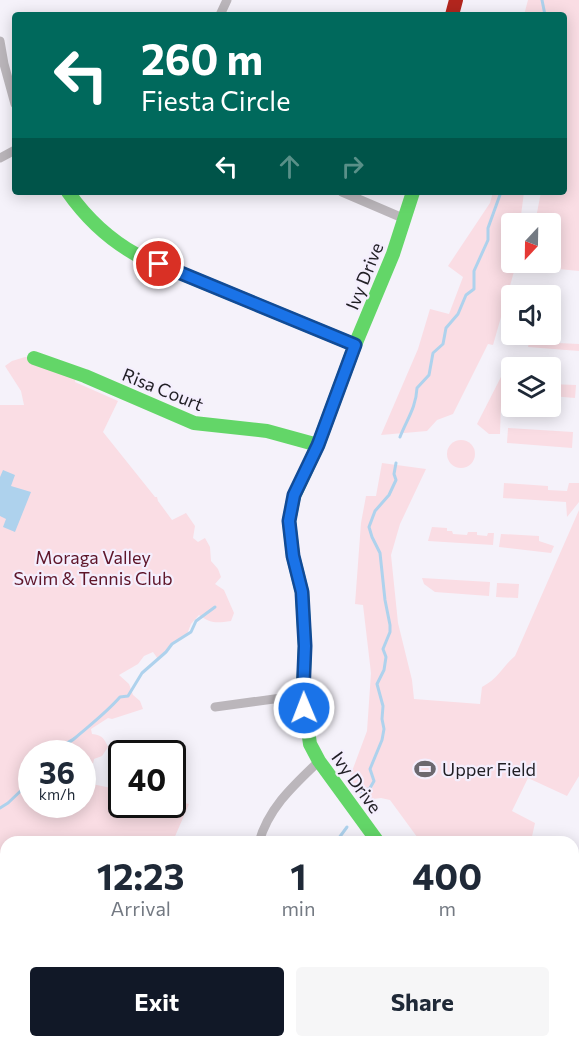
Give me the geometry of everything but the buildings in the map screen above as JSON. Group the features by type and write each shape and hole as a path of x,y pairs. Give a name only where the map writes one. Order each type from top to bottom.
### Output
{"street":[{"path":"0,40 12,93"},
{"path":"70,195 85,216 115,243 137,255 355,345"},
{"path":"349,195 405,219"},
{"name":"Ivy Drive","path":"374,836 319,761 310,744 303,695 305,646 302,592 293,556 289,521 294,495 318,445 355,345 393,254 412,195"},
{"name":"Risa Court","path":"34,358 85,376 194,423 267,431 318,445"},
{"path":"215,707 303,695"},
{"path":"262,836 274,809 284,794 319,761"}],"green space":[{"path":"528,0 579,0 579,271 561,269 561,213 537,213 540,195 567,195 567,12 525,12"},
{"path":"492,195 524,195 521,213 501,213 501,273 514,273 510,285 501,285 501,317 493,345 488,344 453,414 437,420 427,431 381,435 418,349 430,309 449,314 463,277 448,266 490,203"},
{"path":"579,344 579,351 528,347 528,345"},
{"name":"Moraga Valley Swim & Tennis Club","path":"25,357 77,373 75,382 118,401 103,432 157,497 172,520 186,513 195,526 193,538 198,542 205,538 210,547 211,561 221,577 215,584 224,590 234,613 231,621 222,622 214,622 199,615 191,624 187,634 172,643 158,659 153,652 119,675 129,684 133,695 140,701 143,709 112,719 108,718 91,729 92,734 102,738 108,747 102,756 96,758 96,740 18,740 18,818 96,818 96,785 108,787 108,818 183,818 175,836 0,836 0,405 24,405 21,391 5,366"},
{"path":"501,377 500,434 489,434 477,424"},
{"path":"561,384 576,385 575,398 561,397"},
{"path":"508,428 573,432 572,448 507,443"},
{"path":"461,440 471,444 475,454 471,464 461,468 451,464 447,454 451,444"},
{"path":"382,463 426,469 400,524 391,555 398,623 412,680 414,699 480,704 482,687 493,680 515,656 579,510 579,776 567,796 528,778 512,811 535,823 532,836 416,836 390,800 381,798 366,800 348,785 367,731 371,673 363,605 355,604 361,523 366,496 376,496"},
{"path":"504,483 548,486 548,490 567,491 569,483 579,483 579,502 567,517 566,502 503,498"},
{"path":"432,527 447,528 447,531 452,531 453,534 467,535 468,532 477,532 477,535 487,536 488,533 494,533 493,545 428,541"},
{"path":"501,534 539,536 539,541 554,546 551,553 499,547"},
{"path":"422,578 490,582 489,596 435,592 424,584"},
{"path":"497,583 519,584 518,598 496,597"}],"water":[{"path":"3,470 15,475 11,486 31,492 15,532 3,527 6,519 0,516 0,477"}],"waterway":[{"path":"542,0 544,12"},
{"path":"400,437 413,408 417,388 429,375 433,353 443,344 446,328 458,314 466,295 474,289 474,271 488,240 488,228 500,195"},
{"path":"362,793 370,788 374,781 370,769 384,729 383,706 377,684 384,670 386,657 383,649 390,632 380,553 369,527 375,511 389,495 396,480 394,474 396,463"},
{"path":"72,740 104,714 120,697 128,696 142,673 172,644 191,632 196,621 215,607"},
{"path":"0,808 18,793"},
{"path":"340,836 347,827"}],"traffic: fast":[{"path":"70,195 99,228 137,255 355,345"},
{"path":"374,836 319,761 310,744 303,695 305,646 302,592 293,556 289,521 294,496 318,445 355,345 393,254 412,195"},
{"path":"34,358 85,376 194,423 267,431 318,445"}],"traffic: jam":[{"path":"453,12 456,0"}],"place":[{"name":"Upper Field","path":"425,769"}],"route":[{"path":"159,264 355,345 318,445 294,495 289,521 293,556 302,592 305,646 304,708"}]}
